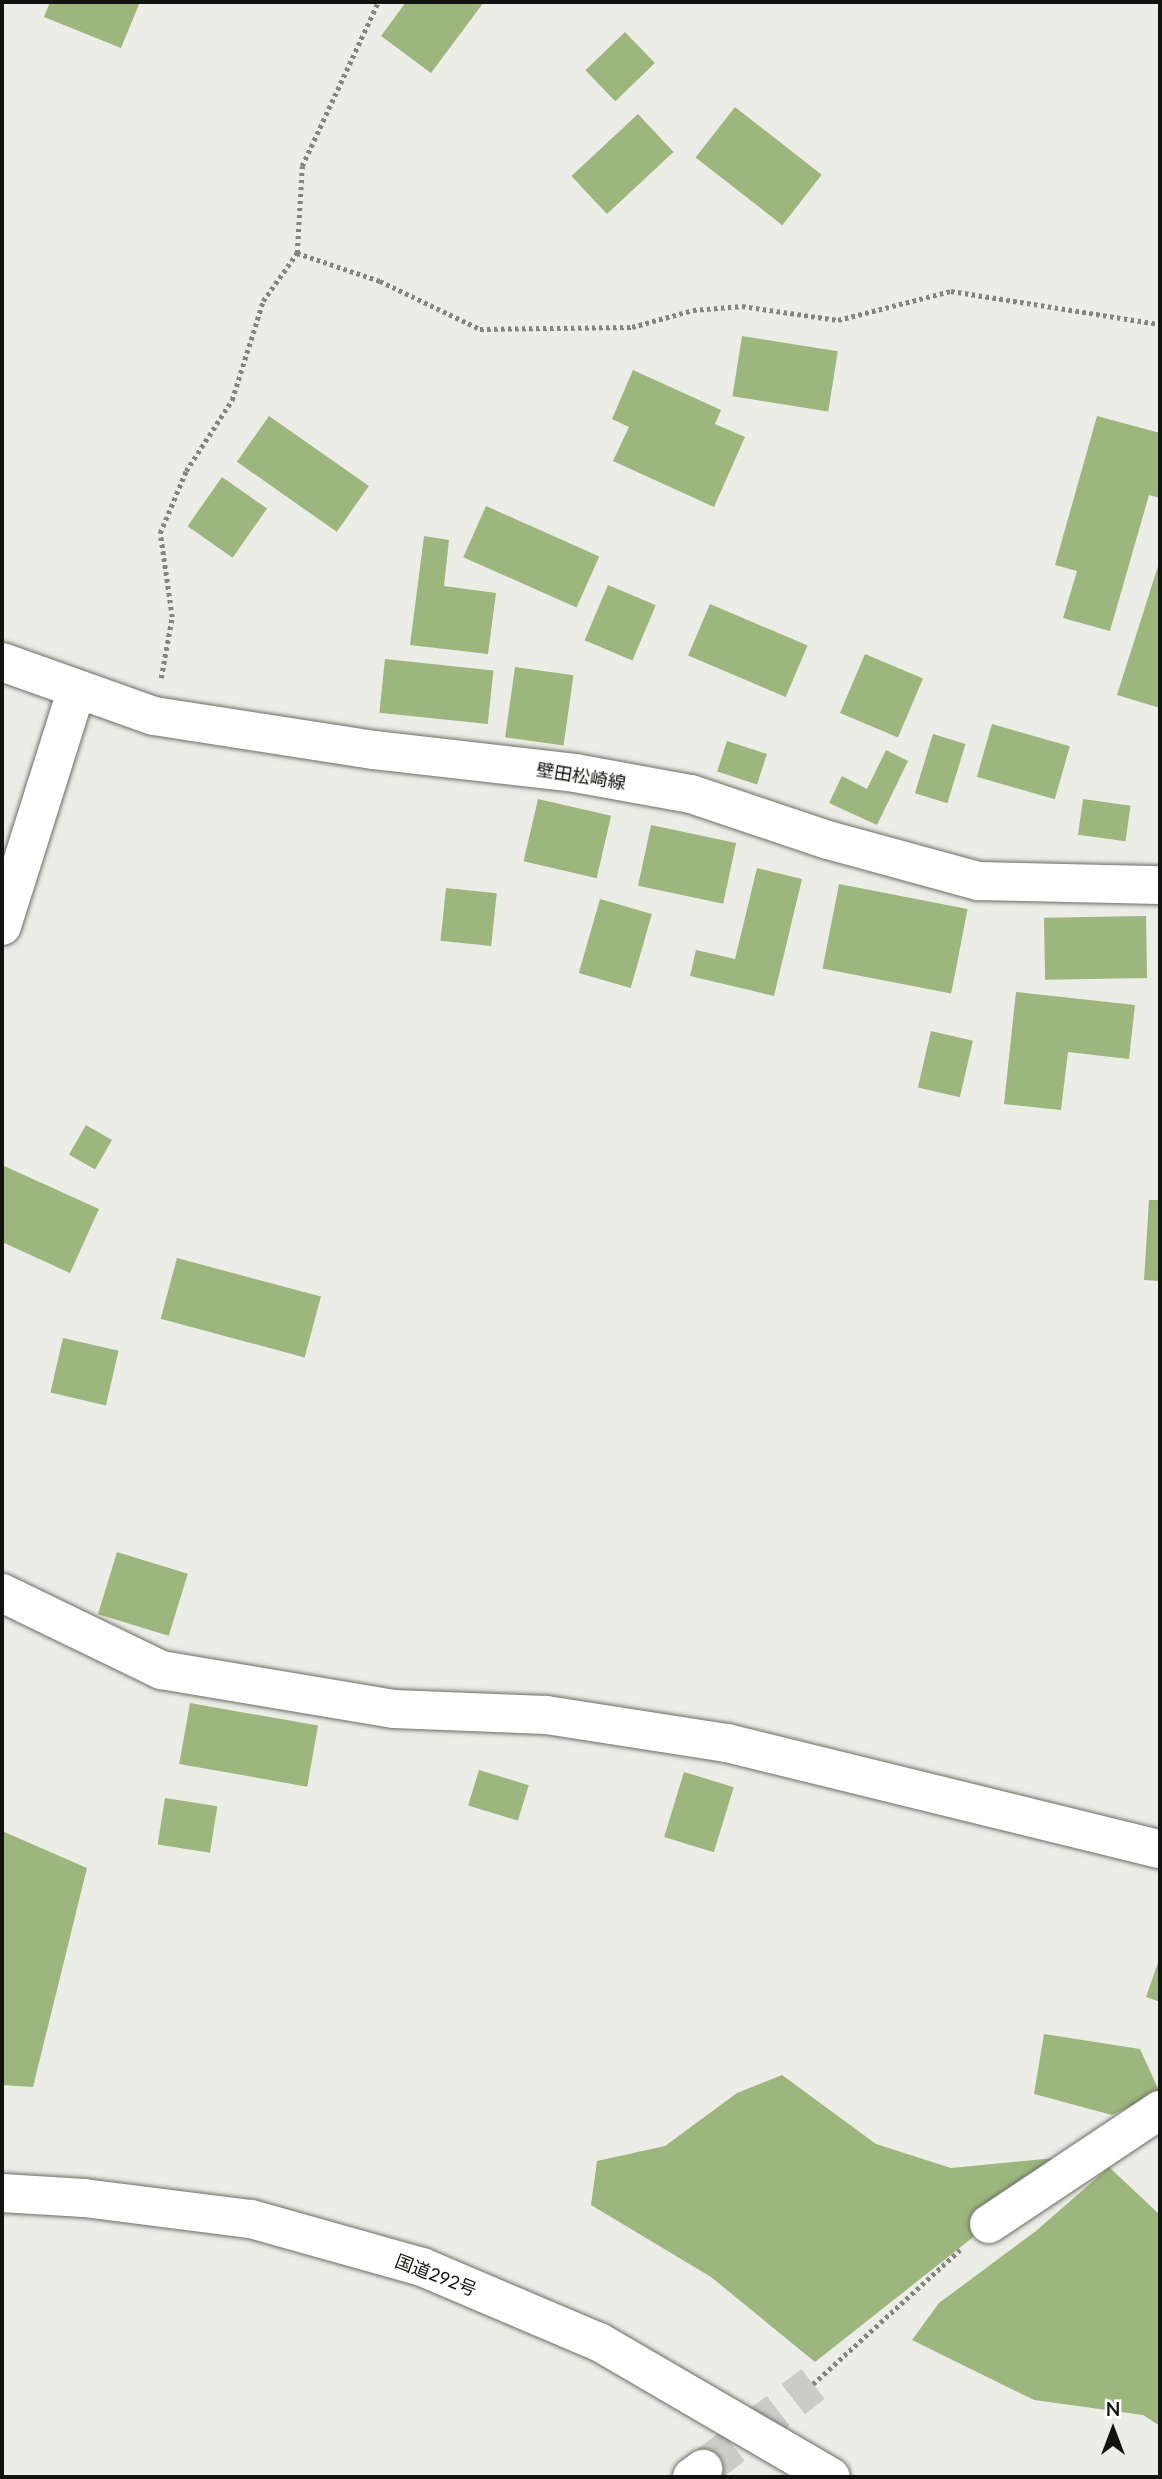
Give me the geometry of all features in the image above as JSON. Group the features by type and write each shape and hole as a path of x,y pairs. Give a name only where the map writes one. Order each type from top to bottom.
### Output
{"main road":[{"name":"壁田松崎線","path":"2,662 76,691 155,716 374,750 575,774 691,794 828,841 978,881 1160,885"},
{"path":"2,926 76,691"},
{"path":"2,1593 161,1670 394,1709 547,1715 727,1743 1160,1849"},
{"path":"989,2224 1160,2110"},
{"name":"国道292号","path":"2,2193 84,2198 251,2219 422,2267 599,2342 831,2477"}],"path":[{"path":"155,716 172,617 160,533 186,471 232,400 263,301 297,253 302,166 377,2"},
{"path":"297,253 380,281 480,329 632,327 693,310 742,306 838,320 951,291 1160,324"},
{"path":"813,2384 989,2224"}],"building":[{"path":"50,2 140,2 121,48 44,17"},
{"path":"406,2 484,2 431,73 381,36"},
{"path":"625,32 655,63 615,101 585,70"},
{"path":"735,107 822,175 782,225 696,157"},
{"path":"638,114 673,152 607,214 571,176"},
{"path":"742,336 838,351 828,411 732,396"},
{"path":"633,370 721,410 715,424 745,437 714,507 613,461 629,427 612,419"},
{"path":"269,416 369,486 337,532 237,462"},
{"path":"1097,416 1160,433 1160,498 1149,495 1110,631 1063,618 1077,571 1055,565"},
{"path":"222,477 267,509 233,558 188,526"},
{"path":"486,506 599,556 577,608 463,557"},
{"path":"424,536 449,540 444,586 496,593 488,654 410,645"},
{"path":"1160,560 1160,708 1117,695"},
{"path":"608,585 656,605 632,661 585,640"},
{"path":"710,604 808,645 786,697 688,656"},
{"path":"865,654 923,679 898,738 840,713"},
{"path":"385,659 493,670 488,724 379,713"},
{"path":"515,667 573,675 564,746 505,737"},
{"path":"992,724 1070,746 1055,799 977,777"},
{"path":"933,734 966,744 947,803 915,793"},
{"path":"727,741 767,754 757,784 717,771"},
{"path":"886,750 908,761 877,825 829,803 842,776 867,789"},
{"path":"538,799 611,816 597,878 524,861"},
{"path":"1083,799 1131,806 1126,841 1078,835"},
{"path":"651,825 736,843 723,904 638,886"},
{"path":"757,868 802,879 774,996 690,976 696,950 735,959"},
{"path":"839,884 968,909 951,993 823,968"},
{"path":"446,888 497,893 491,946 440,941"},
{"path":"600,899 652,914 631,988 579,973"},
{"path":"1146,916 1147,978 1045,980 1044,918"},
{"path":"1016,992 1135,1005 1129,1059 1068,1052 1061,1110 1004,1104"},
{"path":"931,1031 973,1041 960,1097 918,1088"},
{"path":"86,1125 112,1140 95,1169 69,1154"},
{"path":"2,1165 99,1209 70,1273 2,1242"},
{"path":"1149,1200 1160,1200 1160,1281 1144,1280"},
{"path":"177,1258 321,1297 305,1357 161,1319"},
{"path":"63,1338 119,1351 106,1405 50,1393"},
{"path":"117,1552 188,1574 169,1636 98,1614"},
{"path":"190,1703 318,1726 307,1787 179,1764"},
{"path":"479,1770 529,1785 518,1821 468,1805"},
{"path":"684,1772 734,1787 714,1852 664,1837"},
{"path":"165,1798 217,1806 210,1853 158,1844"},
{"path":"2,1831 87,1868 33,2087 2,2085"},
{"path":"1160,1957 1160,2002 1146,1997"},
{"path":"1044,2034 1140,2049 1160,2093 1112,2115 1034,2094"},
{"path":"782,2075 876,2144 951,2168 1076,2156 815,2362 711,2277 591,2205 597,2161 665,2146 737,2093"},
{"path":"1109,2167 1160,2215 1160,2426 1143,2415 1034,2400 912,2340 939,2303 1036,2231"}],"tunnel":[{"path":"703,2469 813,2384"}]}
